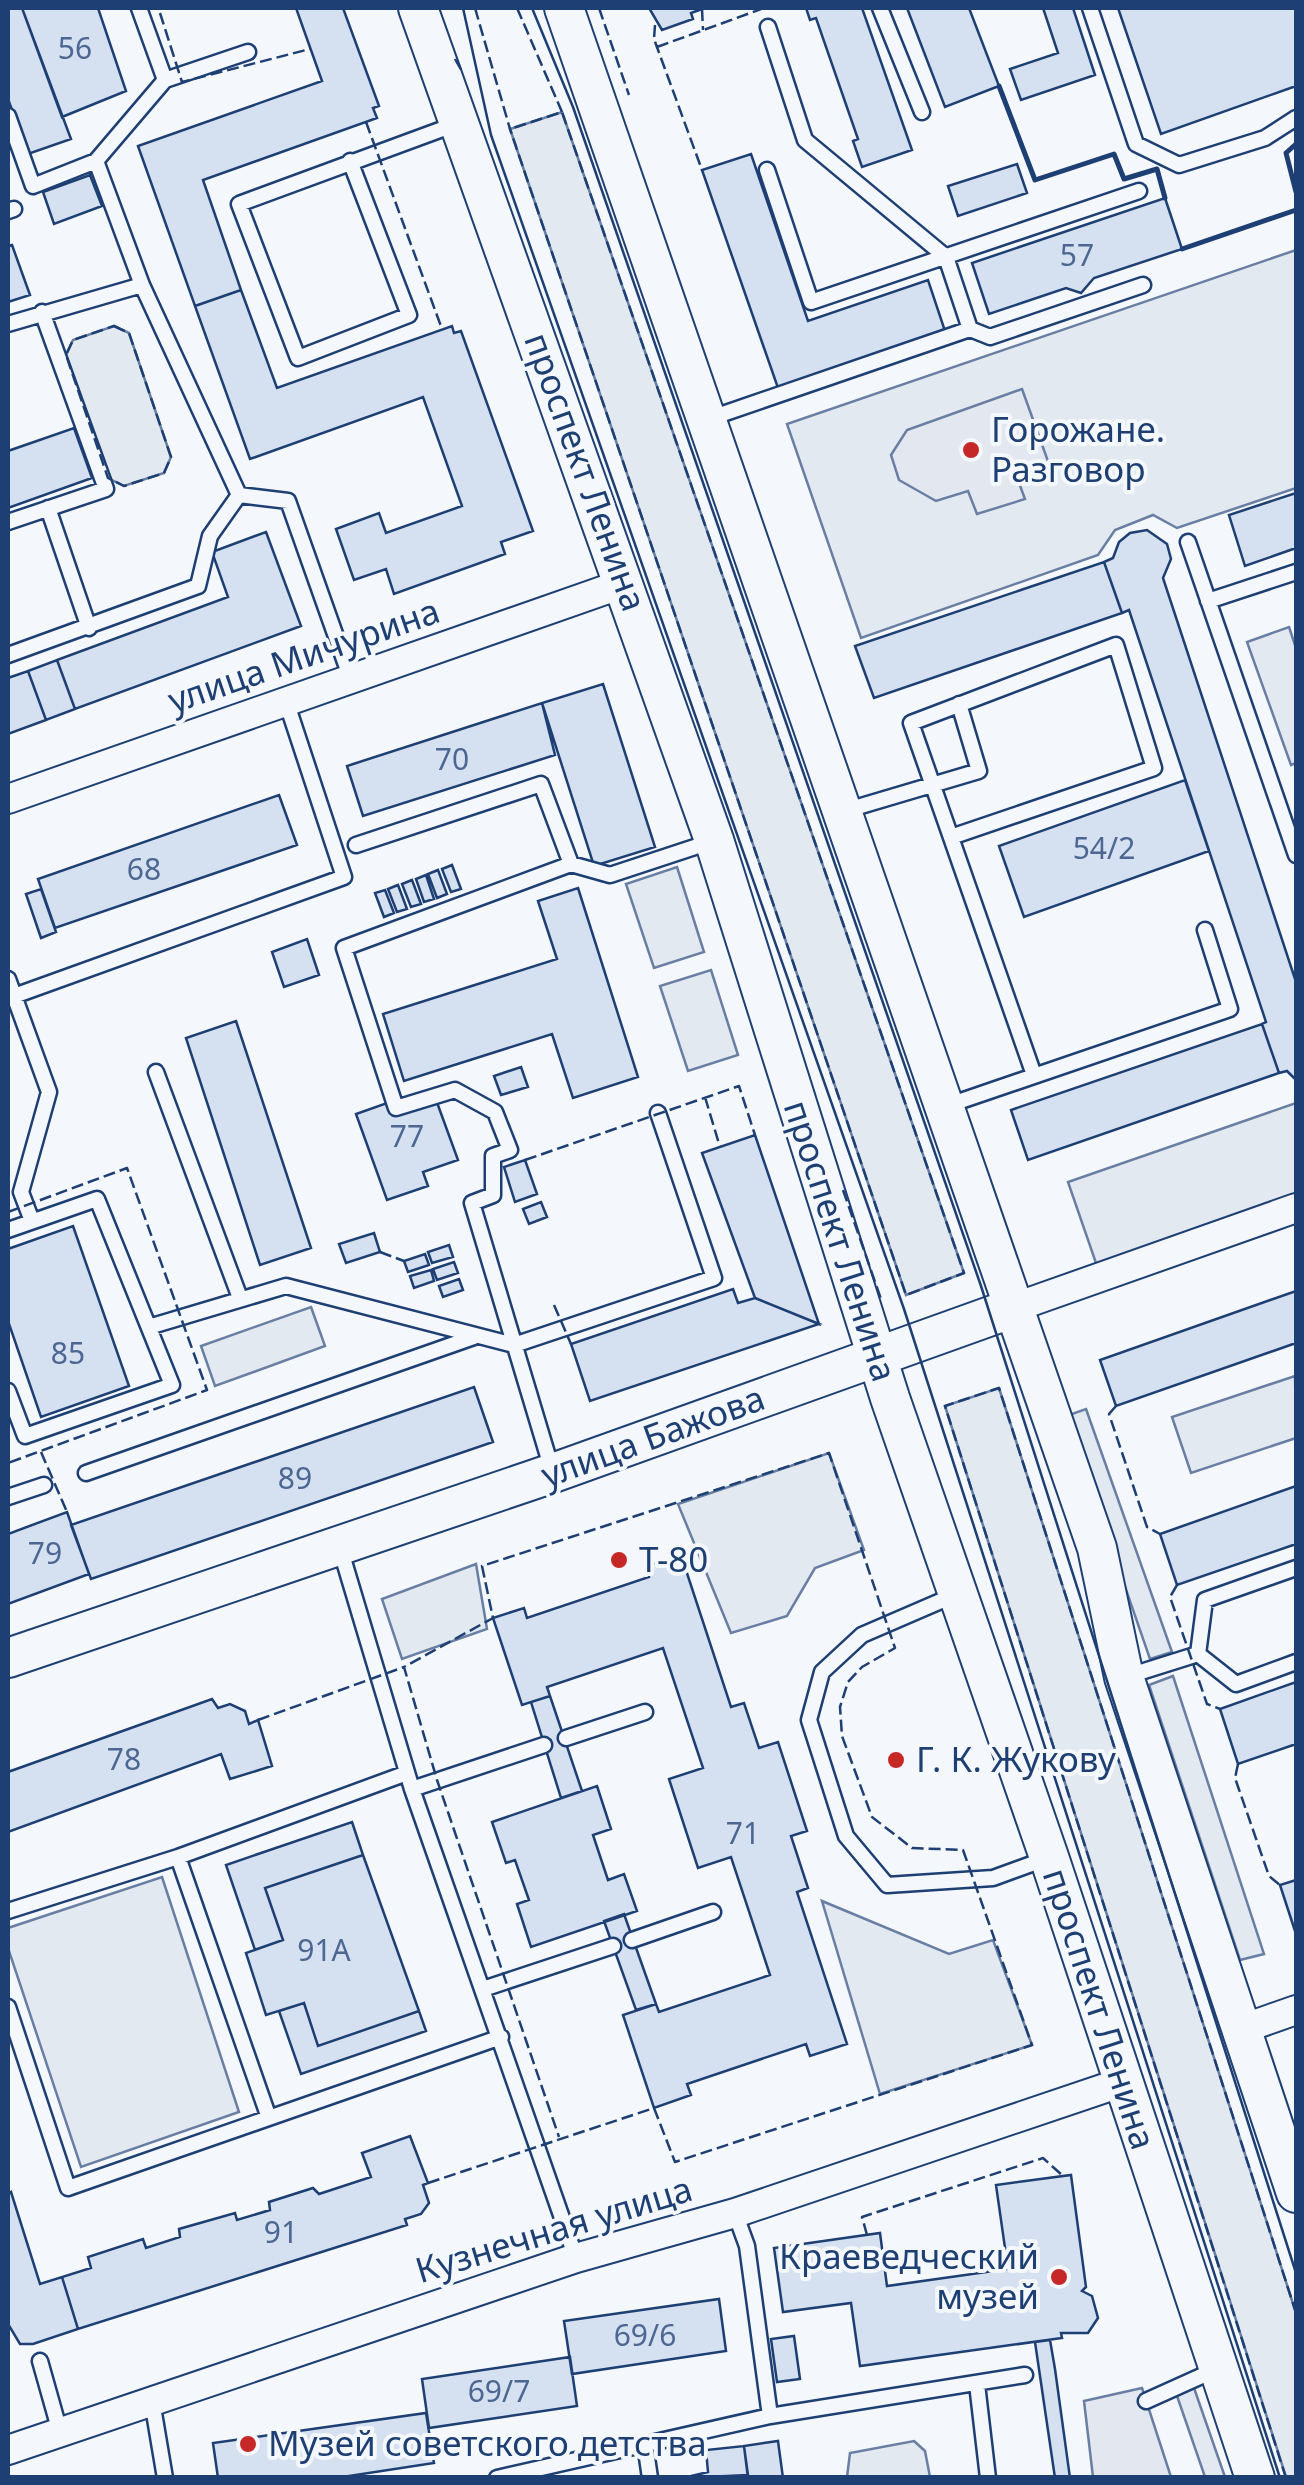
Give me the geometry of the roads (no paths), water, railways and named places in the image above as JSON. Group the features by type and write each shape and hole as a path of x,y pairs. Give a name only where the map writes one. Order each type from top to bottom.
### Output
{"main road":[{"name":"проспект Ленина","path":"418,8 714,840 877,1356 1255,2478"},
{"path":"564,8 1098,1548 1124,1677 1296,2193"},
{"name":"улица Бажова","path":"8,1658 553,1474 1012,1308"}],"street":[{"name":"улица Мичурина","path":"8,799 625,582"},
{"name":"улица Бажова","path":"1012,1308 1296,1208"},
{"path":"1242,2029 1296,2010"},
{"name":"Кузнечная улица","path":"8,2450 576,2258 735,2213 1124,2082"}],"lane":[{"path":"139,8 165,80"},
{"path":"880,8 922,112"},
{"path":"1090,8 1136,144 1179,165 1266,138 1296,118"},
{"path":"768,27 805,140 946,256 970,329"},
{"path":"8,116 33,186 96,161 165,80 248,52"},
{"path":"350,162 409,316 298,358 239,204 350,162 459,123"},
{"path":"96,161 142,286 239,495"},
{"path":"767,170 811,302 1139,191"},
{"path":"8,324 142,286"},
{"path":"708,419 970,329 990,337 1143,286"},
{"path":"8,522 106,489 42,312"},
{"path":"8,655 198,586 210,536 239,495"},
{"path":"239,495 288,501 351,678"},
{"path":"48,508 89,628"},
{"path":"1188,542 1296,855"},
{"path":"1208,601 1296,572"},
{"path":"951,837 1154,768 1116,645 911,722 932,785 1034,1075"},
{"path":"14,996 344,877 286,702"},
{"path":"844,812 979,771 959,704"},
{"path":"356,845 541,784 571,864"},
{"path":"1280,810 1296,804"},
{"path":"553,1474 472,1203 492,1195 493,1156 510,1150 495,1112 455,1090 396,1108 344,948 571,864 610,875 714,840"},
{"path":"944,1107 1230,1009 1204,930"},
{"path":"8,979 49,1092 14,1195 32,1222"},
{"path":"156,1072 240,1298"},
{"path":"152,1326 286,1286 514,1345 714,1278 658,1114"},
{"path":"8,1230 97,1199 152,1326 172,1386 25,1436 8,1391"},
{"path":"86,1473 474,1336"},
{"path":"8,1497 44,1485"},
{"path":"340,1548 412,1789 576,2258"},
{"path":"1198,1654 1205,1600 1296,1568"},
{"path":"958,1594 862,1635 822,1672 809,1720 846,1836 887,1885 993,1878 1049,1858"},
{"path":"1124,1677 1198,1654"},
{"path":"1198,1654 1236,1684 1296,1662"},
{"path":"566,1738 645,1712"},
{"path":"412,1789 544,1745"},
{"path":"8,1910 178,1857 407,1773"},
{"path":"178,1857 269,2118"},
{"path":"632,1940 713,1912"},
{"path":"483,1990 614,1946"},
{"path":"8,2006 11,2031 68,2188 500,2037"},
{"path":"735,2213 747,2246 770,2416"},
{"path":"40,2360 60,2432"},
{"path":"1146,2401 1218,2369"},
{"path":"496,2478 770,2416 1025,2375"},
{"path":"977,2384 988,2478"},
{"path":"152,2401 165,2478"},
{"path":"646,2444 650,2478"}],"tram line":[{"path":"463,8 491,135 904,1309 1280,2478"},
{"path":"532,8 573,107 981,1286 1296,2273"}],"place":[{"name":"Горожане. Разговор","path":"971,450"},
{"name":"Т-80","path":"619,1560"},
{"name":"Г. К. Жукову","path":"896,1760"},
{"name":"Краеведческий музей","path":"1059,2277"},
{"name":"Музей советского детства","path":"248,2444"}]}
